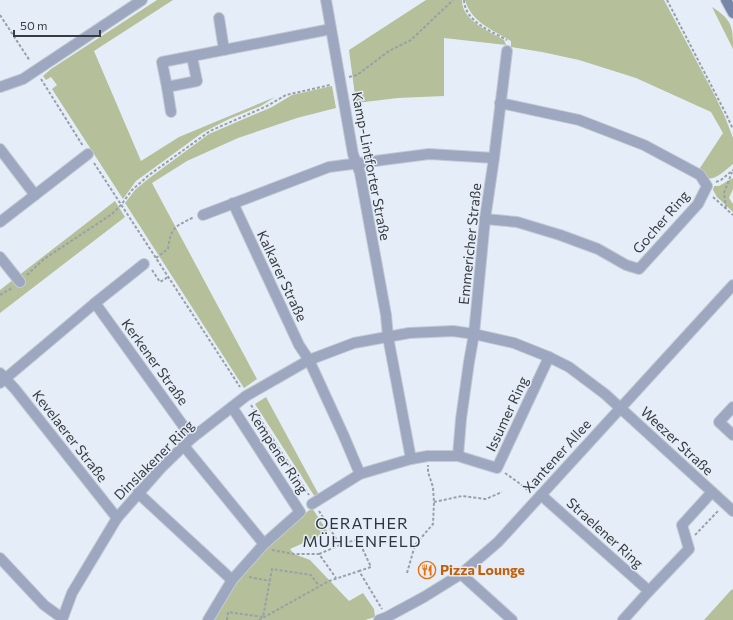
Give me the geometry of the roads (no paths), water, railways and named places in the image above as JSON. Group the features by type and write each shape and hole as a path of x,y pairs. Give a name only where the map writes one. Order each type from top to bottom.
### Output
{"main road":[{"path":"726,0 733,13"}],"street":[{"path":"0,87 23,79 142,0"},
{"name":"Kamp-Lintforter Straße","path":"326,0 353,154 360,173 386,315 388,337"},
{"path":"219,18 224,50"},
{"path":"170,112 162,62 331,29"},
{"name":"Emmericher Straße","path":"474,334 485,219 507,51"},
{"path":"166,87 197,81 192,57"},
{"name":"Gocher Ring","path":"485,219 517,222 560,235 598,250 626,265 639,269 698,204 707,186 700,175 644,145 579,120 500,103"},
{"path":"0,148 35,195"},
{"path":"0,222 88,154"},
{"path":"203,215 329,167 429,154 494,158"},
{"name":"Kalkarer Straße","path":"233,203 299,345 309,360"},
{"path":"0,257 20,282"},
{"path":"2,378 146,264"},
{"name":"Xantener Allee","path":"383,619 424,598 460,574 498,542 733,285"},
{"name":"Kerkener Straße","path":"95,303 192,438"},
{"name":"Dinslakener Ring","path":"62,619 72,593 117,518 138,493 192,438 246,396 309,360 354,343 388,337 430,331 452,331 474,334 514,343 569,367 605,394 620,408"},
{"path":"458,456 462,412 474,334"},
{"path":"388,337 411,459"},
{"name":"Issumer Ring","path":"313,504 360,474 411,459 428,456 458,456 497,468 549,357"},
{"path":"309,360 360,474"},
{"name":"Kevelaerer Straße","path":"2,378 117,518"},
{"name":"Kempener Ring","path":"208,620 232,580 264,544 300,512 232,407"},
{"path":"733,407 719,422 733,435"},
{"name":"Weezer Straße","path":"620,408 729,508"},
{"path":"184,446 264,544"},
{"path":"624,620 689,549 682,525 712,492"},
{"path":"138,493 232,580"},
{"name":"Straelener Ring","path":"539,497 649,591"},
{"path":"0,558 44,605 62,619"},
{"path":"460,574 512,620"}],"place":[{"name":"Pizza Lounge","path":"427,570"}],"district":[{"name":"OERATHER MÜHLENFELD","path":"362,532"}]}
